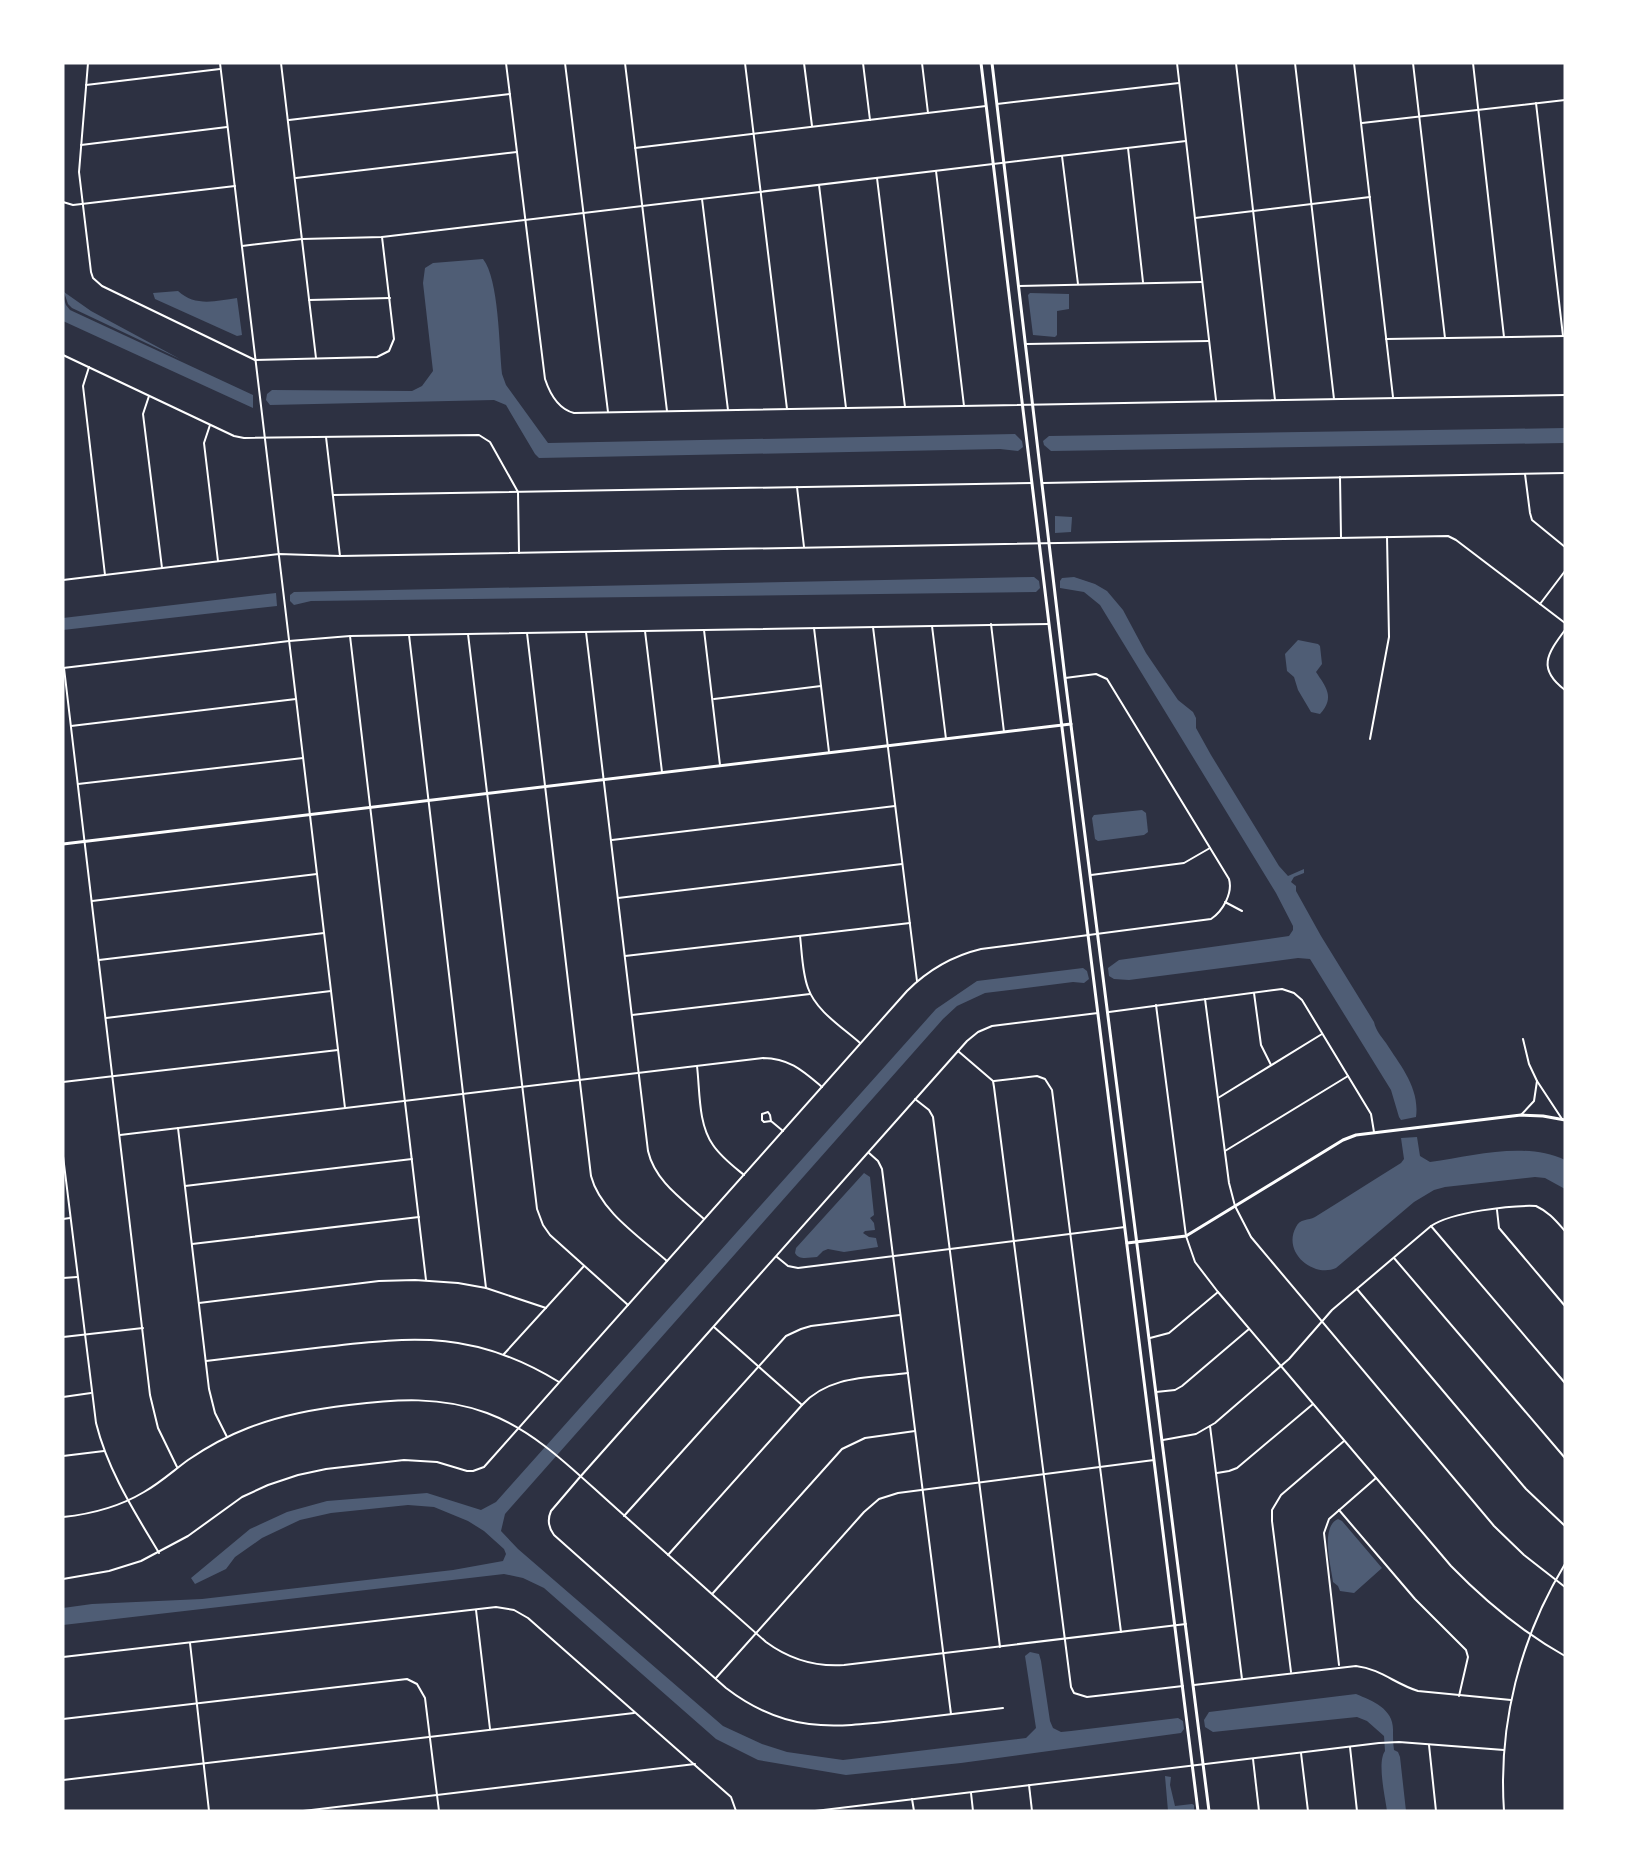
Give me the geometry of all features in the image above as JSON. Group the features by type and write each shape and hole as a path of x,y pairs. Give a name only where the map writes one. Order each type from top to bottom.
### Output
{"street":[{"path":"88,63 79,172 91,272 97,283 255,360 377,357 389,351 394,339 382,237"},
{"path":"220,63 345,1108"},
{"path":"281,63 316,358"},
{"path":"506,63 545,379 556,400 566,411 574,413 1565,395"},
{"path":"565,63 608,412"},
{"path":"625,63 667,411"},
{"path":"745,63 787,409"},
{"path":"804,63 812,127"},
{"path":"863,63 870,120"},
{"path":"922,63 928,113"},
{"path":"981,63 1061,725 1198,1811"},
{"path":"992,63 1065,678 1209,1811"},
{"path":"1177,63 1216,401"},
{"path":"1236,63 1275,400"},
{"path":"1295,63 1334,399"},
{"path":"1354,63 1393,398"},
{"path":"1413,63 1445,338"},
{"path":"1473,63 1504,337"},
{"path":"86,85 220,69"},
{"path":"997,105 1179,83"},
{"path":"288,120 510,94"},
{"path":"1361,123 1565,100"},
{"path":"1386,339 1564,336 1536,103"},
{"path":"635,148 986,106"},
{"path":"81,145 227,128"},
{"path":"242,246 302,239 382,237 1186,141"},
{"path":"1128,148 1143,283"},
{"path":"295,178 517,152"},
{"path":"1062,156 1078,284"},
{"path":"936,171 964,406"},
{"path":"877,178 905,407"},
{"path":"819,185 846,408"},
{"path":"63,202 73,205 235,186"},
{"path":"1195,218 1370,197"},
{"path":"702,199 728,410"},
{"path":"1018,286 1202,282"},
{"path":"309,300 390,298"},
{"path":"1025,344 1209,340"},
{"path":"63,355 210,425 244,438 479,435 490,442 518,492 519,553"},
{"path":"89,367 83,378 83,386 105,575"},
{"path":"149,396 143,414 162,568"},
{"path":"210,425 204,443 218,562"},
{"path":"326,437 340,556"},
{"path":"1042,483 1565,473"},
{"path":"1525,474 1532,520 1565,546"},
{"path":"1340,477 1341,538"},
{"path":"333,495 1032,483"},
{"path":"797,487 804,548"},
{"path":"63,580 279,554 340,556 1448,536 1565,623"},
{"path":"1370,739 1389,637 1387,537"},
{"path":"1540,604 1565,571"},
{"path":"991,624 1004,732"},
{"path":"178,1468 163,1440 154,1413 64,668 289,641 350,636 1049,624"},
{"path":"932,626 946,739"},
{"path":"873,627 917,981"},
{"path":"814,628 829,752"},
{"path":"704,630 720,765"},
{"path":"1565,630 1552,647 1547,663 1552,679 1565,690"},
{"path":"645,631 662,772"},
{"path":"586,632 648,1151 652,1166 664,1183 704,1219"},
{"path":"527,633 591,1176 597,1192 609,1209 667,1261"},
{"path":"468,634 538,1215 550,1235 628,1305"},
{"path":"409,635 486,1288"},
{"path":"350,636 426,1280"},
{"path":"63,1579 109,1571 159,1553 188,1536 243,1497 283,1479 326,1469 404,1460 437,1462 473,1471 484,1467 917,981 943,963 973,951 1211,919 1219,914 1231,886 1229,879 1107,680 1096,675 1065,678"},
{"path":"712,699 821,686"},
{"path":"71,726 296,699"},
{"path":"63,843 1071,724"},
{"path":"78,784 303,758"},
{"path":"611,840 895,806"},
{"path":"1091,875 1184,863 1210,848"},
{"path":"618,898 902,864"},
{"path":"92,901 317,874"},
{"path":"1225,902 1242,910"},
{"path":"625,956 910,922"},
{"path":"99,960 324,933"},
{"path":"800,936 805,978 810,993 821,1008 861,1044"},
{"path":"1109,1012 1282,989 1294,993 1302,1000 1371,1114 1374,1132"},
{"path":"106,1018 331,991"},
{"path":"632,1015 810,993"},
{"path":"1254,993 1261,1046 1271,1065"},
{"path":"1205,999 1224,1151 1235,1206 1245,1228 1257,1246 1320,1322 1494,1526 1524,1555 1565,1587"},
{"path":"1156,1005 1186,1236 1195,1262 1249,1329 1462,1577 1491,1604 1530,1634 1565,1656"},
{"path":"1003,1708 845,1726 807,1725 782,1719 758,1709 736,1695 716,1678 550,1529 548,1516 915,1099 978,1032 992,1026 1098,1012"},
{"path":"1218,1098 1322,1034"},
{"path":"1523,1039 1529,1064 1563,1119"},
{"path":"63,1082 338,1050"},
{"path":"958,1051 993,1081 1071,1687 1074,1693 1086,1697 1183,1686"},
{"path":"120,1134 763,1058 793,1064 822,1088"},
{"path":"697,1066 708,1136 718,1152 744,1175"},
{"path":"993,1081 1037,1076 1045,1079 1050,1085 1121,1632"},
{"path":"1224,1151 1348,1076"},
{"path":"1521,1115 1534,1101 1538,1081"},
{"path":"915,1099 929,1110 933,1117 1000,1647"},
{"path":"1127,1243 1186,1236 1343,1140 1356,1135 1521,1115 1563,1119"},
{"path":"771,1121 783,1131"},
{"path":"178,1128 212,1403 227,1437"},
{"path":"868,1153 878,1161 882,1169 951,1714"},
{"path":"63,1159 96,1423 104,1451 128,1501 159,1553"},
{"path":"185,1186 412,1159"},
{"path":"1163,1440 1186,1437 1210,1426 1297,1351 1320,1322 1431,1226 1453,1215 1536,1206 1552,1216 1565,1231"},
{"path":"1497,1210 1499,1227 1565,1306"},
{"path":"192,1244 419,1217"},
{"path":"63,1219 70,1218"},
{"path":"1431,1226 1565,1383"},
{"path":"776,1256 788,1266 798,1268 1125,1227"},
{"path":"1394,1258 1565,1458"},
{"path":"504,1354 584,1266"},
{"path":"63,1278 77,1277"},
{"path":"199,1303 379,1281 426,1280 486,1288 546,1308"},
{"path":"1357,1289 1526,1489 1565,1526"},
{"path":"1150,1338 1169,1333 1218,1292"},
{"path":"624,1516 781,1340 801,1329 900,1315"},
{"path":"714,1327 802,1405"},
{"path":"63,1337 142,1328"},
{"path":"1156,1392 1174,1390 1182,1386 1249,1329"},
{"path":"206,1361 404,1339 458,1342 504,1354 560,1382"},
{"path":"668,1555 816,1391 833,1383 908,1373"},
{"path":"63,1397 91,1393"},
{"path":"63,1517 91,1513 128,1501 154,1486 201,1452 227,1437 263,1422 297,1412 398,1400 428,1400 488,1413 518,1428 544,1446 756,1633 786,1655 803,1662 843,1665 1186,1624"},
{"path":"1216,1474 1238,1468 1313,1404"},
{"path":"1210,1426 1242,1679"},
{"path":"712,1594 842,1449 865,1438 915,1431"},
{"path":"1291,1672 1272,1510 1281,1495 1344,1441"},
{"path":"63,1456 104,1451"},
{"path":"716,1678 874,1503 890,1495 1154,1460"},
{"path":"1339,1666 1323,1541 1325,1526 1339,1510 1376,1478"},
{"path":"1339,1510 1415,1599 1466,1650 1468,1657 1460,1696"},
{"path":"1504,1811 1504,1750 1510,1700 1530,1634 1565,1564"},
{"path":"63,1657 503,1607 519,1612 695,1764 731,1797 736,1811"},
{"path":"476,1610 490,1730"},
{"path":"190,1643 209,1811"},
{"path":"1194,1685 1339,1666 1356,1666 1373,1669 1418,1691 1510,1700"},
{"path":"63,1719 407,1679 417,1684 424,1693 439,1811"},
{"path":"63,1780 634,1713"},
{"path":"815,1811 1379,1743 1399,1742 1504,1750"},
{"path":"1428,1744 1436,1811"},
{"path":"1350,1747 1357,1811"},
{"path":"1301,1753 1308,1811"},
{"path":"1565,1756 1565,1808"},
{"path":"1253,1759 1259,1811"},
{"path":"303,1811 695,1764"},
{"path":"1029,1785 1032,1811"},
{"path":"970,1792 973,1811"},
{"path":"912,1799 914,1811"},
{"path":"854,1806 855,1811"}],"water":[{"path":"483,259 492,281 495,297 502,374 506,385 548,443 1015,434 1022,441 1023,447 1018,451 1000,449 539,458 506,405 494,400 270,405 266,400 267,394 272,390 412,391 422,386 433,371 423,283 425,268 433,263"},
{"path":"178,291 199,301 237,298 242,335 237,336 155,299 153,293"},
{"path":"64,292 91,311 180,359 72,308"},
{"path":"1030,293 1069,294 1069,309 1057,311 1057,335 1055,337 1033,335 1028,295"},
{"path":"63,296 70,310 253,395 253,408 63,321"},
{"path":"1565,428 1565,443 1051,451 1043,441 1049,436"},
{"path":"1055,516 1072,517 1071,532 1055,533"},
{"path":"1034,577 1039,581 1040,588 1036,592 311,601 294,605 290,601 290,595 294,592"},
{"path":"1074,577 1107,591 1123,610 1146,653 1178,700 1193,712 1196,718 1196,728 1211,755 1279,866 1288,876 1304,869 1304,873 1294,877 1291,882 1296,886 1296,891 1321,936 1379,1033 1408,1077 1415,1096 1416,1117 1401,1120 1391,1090 1310,959 1298,958 1129,980 1114,979 1109,976 1108,968 1119,960 1289,936 1293,926 1276,893 1100,605 1084,592 1060,588 1062,578"},
{"path":"276,593 277,606 63,630 63,618"},
{"path":"1298,640 1320,646 1322,664 1316,672 1328,697 1325,708 1320,714 1311,712 1298,690 1294,677 1287,671 1285,654"},
{"path":"1142,810 1146,813 1148,832 1144,835 1098,841 1095,839 1092,818 1094,815"},
{"path":"1083,968 1087,971 1089,979 1084,983 1073,982 985,993 957,1006 943,1019 505,1514 501,1531 518,1549 723,1726 762,1744 787,1752 843,1760 1026,1738 1036,1728 1025,1656 1030,1652 1039,1654 1053,1728 1061,1732 1178,1718 1183,1721 1184,1729 1181,1733 961,1763 846,1775 758,1760 716,1739 544,1588 523,1578 504,1574 63,1625 63,1608 92,1604 202,1599 453,1570 503,1561 506,1554 504,1549 484,1531 468,1521 434,1507 408,1505 331,1513 300,1520 262,1538 235,1557 226,1569 195,1584 191,1578 250,1529 287,1512 327,1501 427,1493 481,1510 496,1502 936,1009 977,981"},
{"path":"1417,1137 1420,1156 1430,1162 1498,1152 1533,1151 1549,1154 1565,1160 1565,1189 1545,1178 1535,1177 1434,1190 1414,1202 1336,1268 1318,1269 1302,1261 1293,1245 1293,1236 1298,1224 1315,1217 1401,1163 1404,1159 1401,1138"},
{"path":"864,1173 870,1177 874,1215 870,1218 875,1230 863,1233 876,1238 878,1247 844,1252 828,1249 817,1257 802,1258 797,1255 796,1248"},
{"path":"1338,1519 1382,1568 1354,1593 1340,1591 1333,1582 1328,1538 1329,1530"},
{"path":"1356,1694 1381,1707 1390,1717 1394,1750 1400,1757 1406,1811 1387,1811 1382,1771 1385,1751 1384,1736 1367,1721 1357,1717 1213,1732 1205,1727 1204,1720 1209,1712"},
{"path":"1165,1776 1171,1777 1170,1785 1175,1806 1192,1804 1194,1811 1168,1811"}]}
